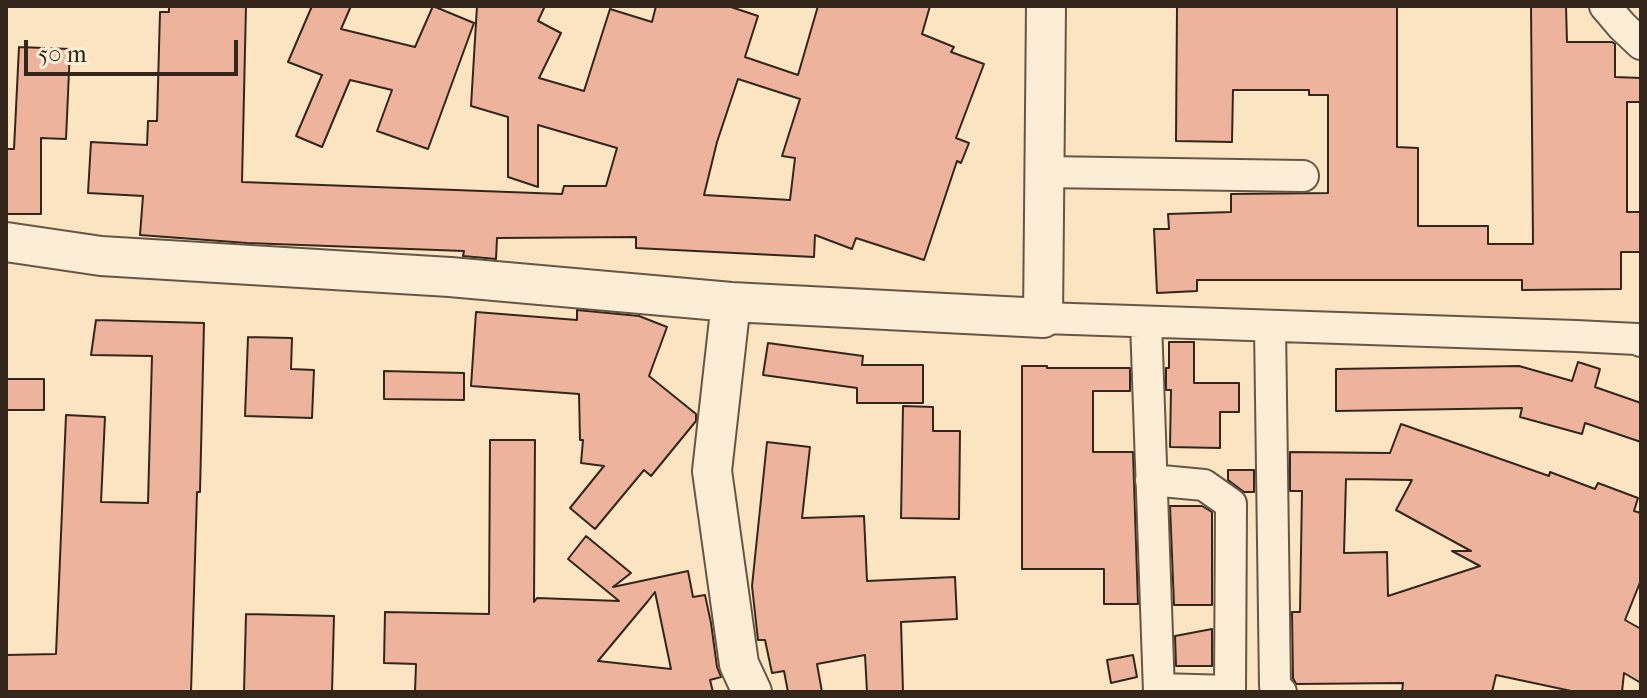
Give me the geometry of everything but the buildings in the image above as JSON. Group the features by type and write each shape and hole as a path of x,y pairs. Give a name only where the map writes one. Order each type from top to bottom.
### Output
{"street":[{"path":"1043,318 1046,6"},
{"path":"1605,6 1641,44"},
{"path":"1045,172 1303,176"},
{"path":"6,242 101,256 450,277 731,302 1146,322 1640,336"},
{"path":"731,302 712,471 739,664 752,692"},
{"path":"1146,322 1151,480 1159,691 1230,691 1231,504 1204,485 1151,480"},
{"path":"1270,326 1275,686 1281,692"}]}
